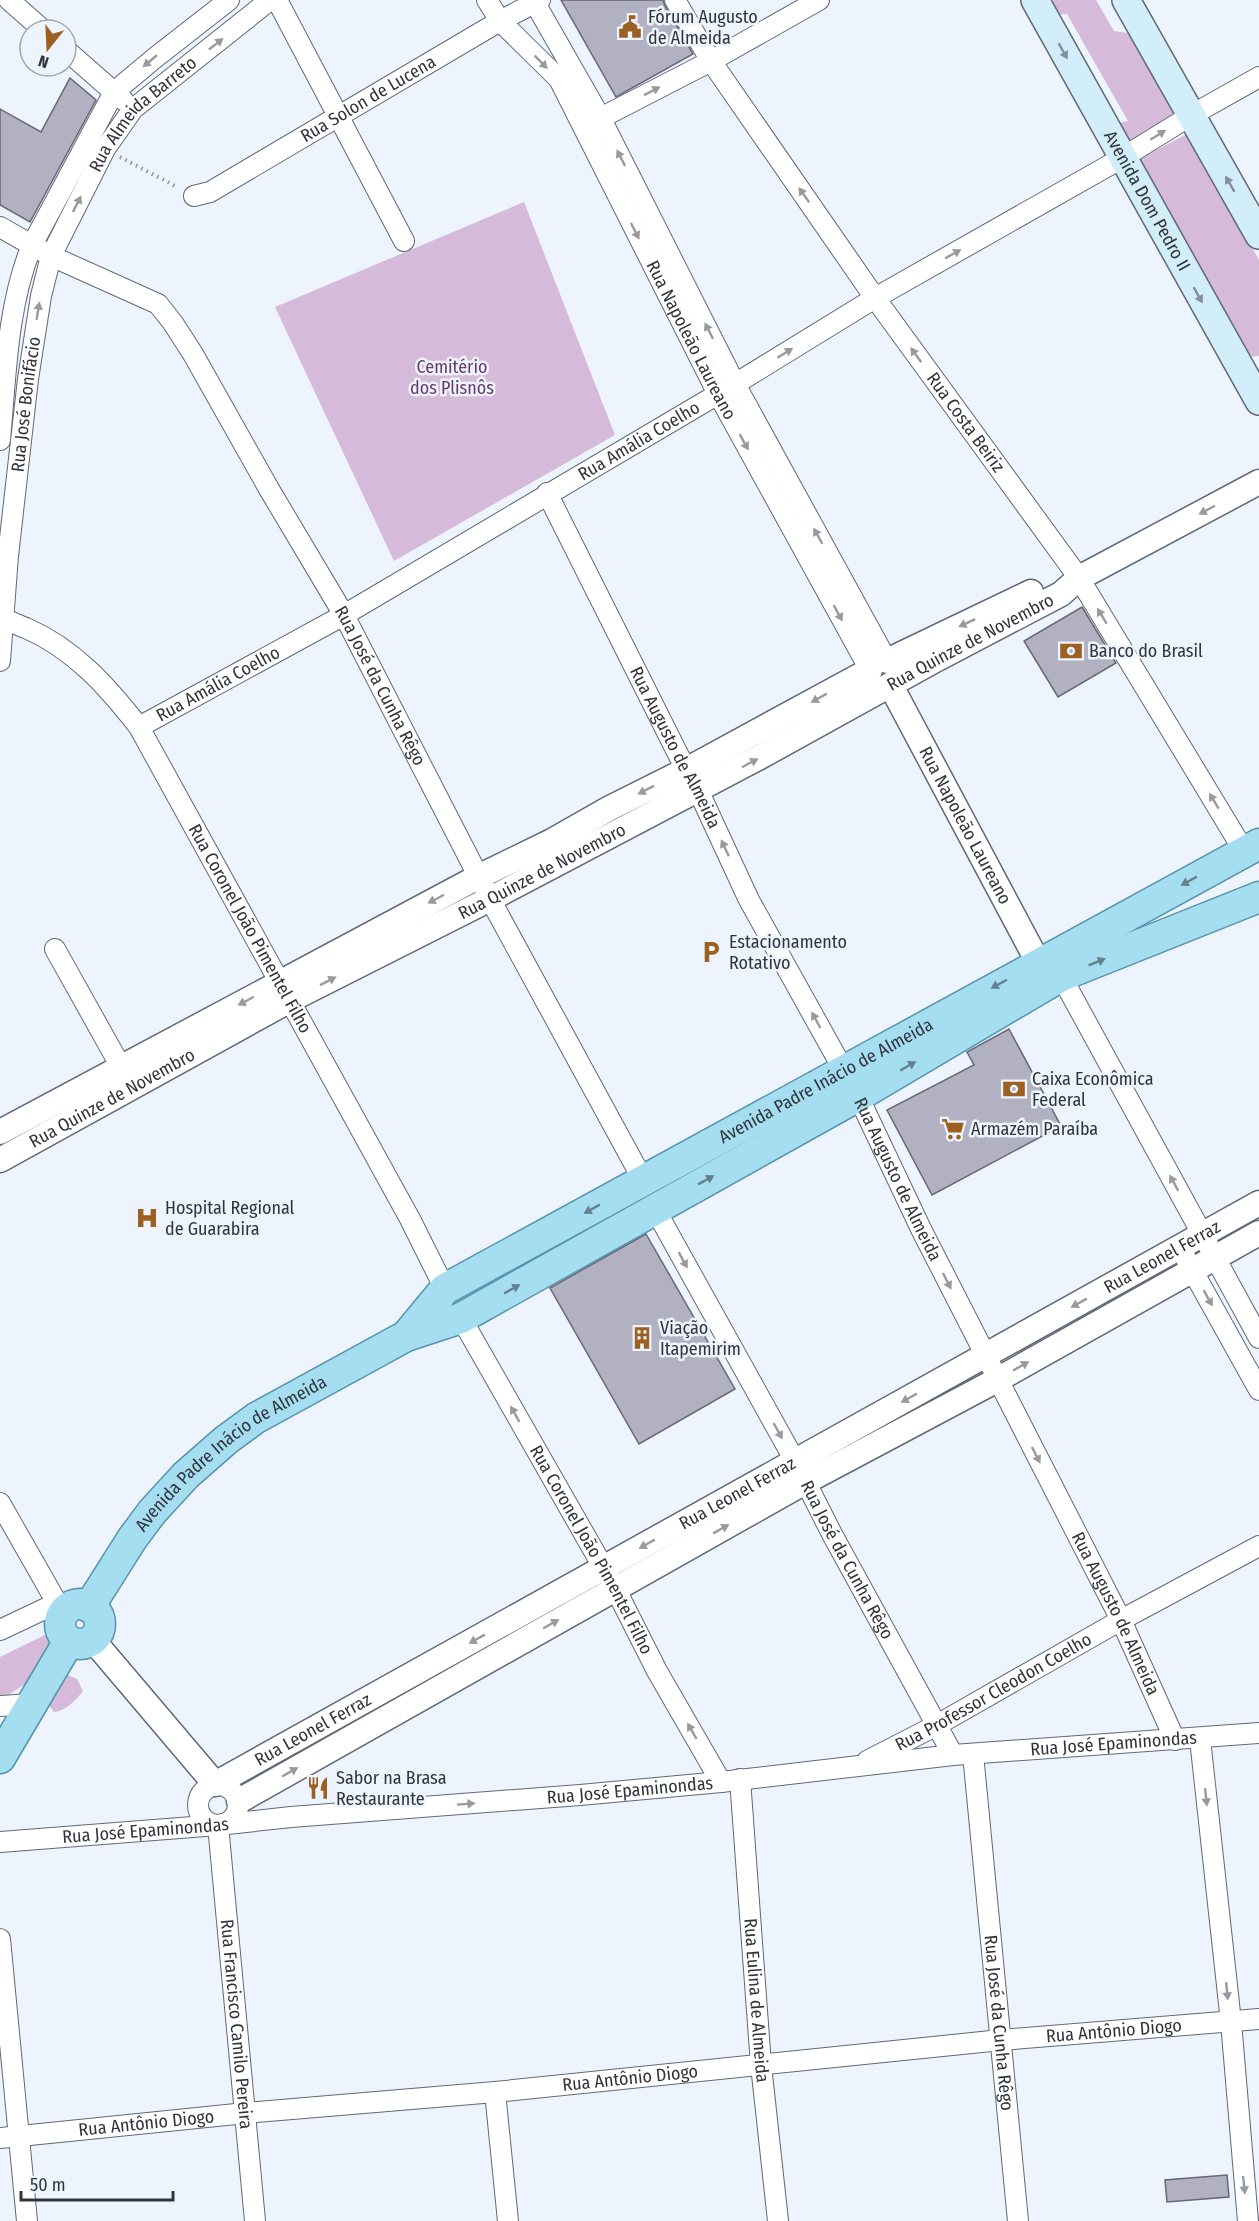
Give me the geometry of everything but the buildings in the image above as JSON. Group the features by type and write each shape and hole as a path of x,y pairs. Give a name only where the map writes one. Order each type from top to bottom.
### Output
{"main road":[{"name":"Avenida Dom Pedro II","path":"1035,0 1259,401"},
{"path":"1126,0 1259,235"},
{"path":"1254,848 1235,860 1231,874 1241,892 1259,897"},
{"name":"Avenida Padre Inácio de Almeida","path":"71,1607 186,1474 256,1418 406,1336 461,1318 655,1209 851,1084 1050,970 1254,848"},
{"name":"Avenida Padre Inácio de Almeida","path":"1050,970 1259,897"},
{"name":"Avenida Padre Inácio de Almeida","path":"406,1336 445,1289 643,1180 851,1084"},
{"path":"643,1180 636,1186 635,1200 645,1209 655,1209"},
{"path":"445,1289 460,1288 468,1295 470,1300 468,1310 461,1318"},
{"path":"0,1758 33,1704 81,1640 99,1629 98,1616 71,1607"}],"street":[{"path":"9,0 29,18"},
{"name":"Rua Almeida Barreto","path":"51,256 105,149 133,109 270,0"},
{"path":"277,0 404,241"},
{"name":"Rua Napoleão Laureano","path":"487,0 500,21 559,79 582,129 718,394 878,666"},
{"name":"Rua Costa Beiriz","path":"675,0 711,61 875,298 1079,578 1254,848"},
{"path":"582,129 600,117 711,61 819,0"},
{"path":"225,1 238,27"},
{"name":"Rua Almeida Barreto","path":"32,245 114,92 225,1"},
{"name":"Rua Solon de Lucena","path":"194,196 210,192 338,114 538,1"},
{"name":"Rua Napoleão Laureano","path":"538,1 600,117 878,666"},
{"path":"78,60 133,109"},
{"name":"Rua Amália Coelho","path":"139,727 344,615 735,384 875,298 1122,158 1259,77"},
{"name":"Rua José da Cunha Rêgo","path":"0,227 51,256 141,296 164,310 194,354 269,489 344,615 478,877 643,1180"},
{"name":"Rua José Bonifácio","path":"0,440 15,299 21,270 32,245"},
{"name":"Rua José Bonifácio","path":"0,661 8,494 41,296 51,256"},
{"name":"Rua Quinze de Novembro","path":"0,1132 122,1067 490,899 698,790 1061,594 1079,578 1259,482"},
{"name":"Rua Augusto de Almeida","path":"547,493 698,790 749,900 851,1084 997,1380 1121,1620 1175,1740"},
{"name":"Rua Quinze de Novembro","path":"0,1160 478,877 552,841 878,666 1037,589 1056,582 1079,578"},
{"name":"Rua Coronel João Pimentel Filho","path":"2,618 43,636 84,664 111,691 139,727 410,1220 445,1289"},
{"path":"878,666 871,679 882,688 891,686"},
{"name":"Rua Napoleão Laureano","path":"891,686 1259,1338"},
{"path":"55,949 122,1067"},
{"name":"Rua Leonel Ferraz","path":"215,1784 609,1578 800,1472 985,1356 1259,1203"},
{"name":"Rua José da Cunha Rêgo","path":"655,1209 953,1755"},
{"name":"Rua Leonel Ferraz","path":"800,1472 997,1380 1259,1233"},
{"path":"1179,1247 1259,1390"},
{"name":"Rua Coronel João Pimentel Filho","path":"461,1318 609,1578 657,1671 731,1780"},
{"path":"0,1503 8,1537 71,1607 0,1630"},
{"name":"Rua Professor Cleodon Coelho","path":"854,1767 937,1725 1121,1620 1259,1545"},
{"name":"Rua Leonel Ferraz","path":"239,1801 609,1578"},
{"path":"81,1640 215,1784"},
{"path":"0,1706 33,1704"},
{"name":"Rua José Epaminondas","path":"0,1842 580,1795 953,1755 1259,1733"},
{"path":"1200,1739 1231,2022 1248,2221"},
{"name":"Rua José da Cunha Rêgo","path":"973,1754 1018,2221"},
{"name":"Rua Eulina de Almeida","path":"731,1780 778,2221"},
{"path":"178,1827 198,1803 204,1790 215,1784 228,1786 239,1801 234,1818 230,1822 218,1825 205,1821 198,1803"},
{"name":"Rua Francisco Camilo Pereira","path":"218,1825 255,2221"},
{"path":"0,1939 10,2137 27,2221"},
{"name":"Rua Antônio Diogo","path":"10,2137 495,2092 1001,2040 1259,2019"},
{"path":"495,2092 508,2221"}],"path":[{"path":"105,149 194,196"}],"green space":[{"path":"1096,0 1114,31 1134,34 1179,115 1125,144 1113,124 1128,121 1067,14 1051,15 1046,2"},
{"path":"1189,133 1259,260 1259,356 1244,357 1135,161"},
{"name":"Cemitério dos Plisnôs","path":"524,202 615,435 394,561 275,307"},
{"path":"49,1633 58,1635 27,1683 0,1700 0,1657"},
{"path":"65,1676 77,1679 83,1691 67,1707 54,1712 48,1704"}],"place":[{"name":"Fórum Augusto de Almeida","path":"630,27"},
{"name":"Banco do Brasil","path":"1071,651"},
{"name":"Estacionamento Rotativo","path":"711,952"},
{"name":"Caixa Econômica Federal","path":"1014,1089"},
{"name":"Armazém Paraíba","path":"953,1129"},
{"name":"Hospital Regional de Guarabira","path":"147,1218"},
{"name":"Viação Itapemirim","path":"642,1338"},
{"name":"Sabor na Brasa Restaurante","path":"318,1788"}]}
